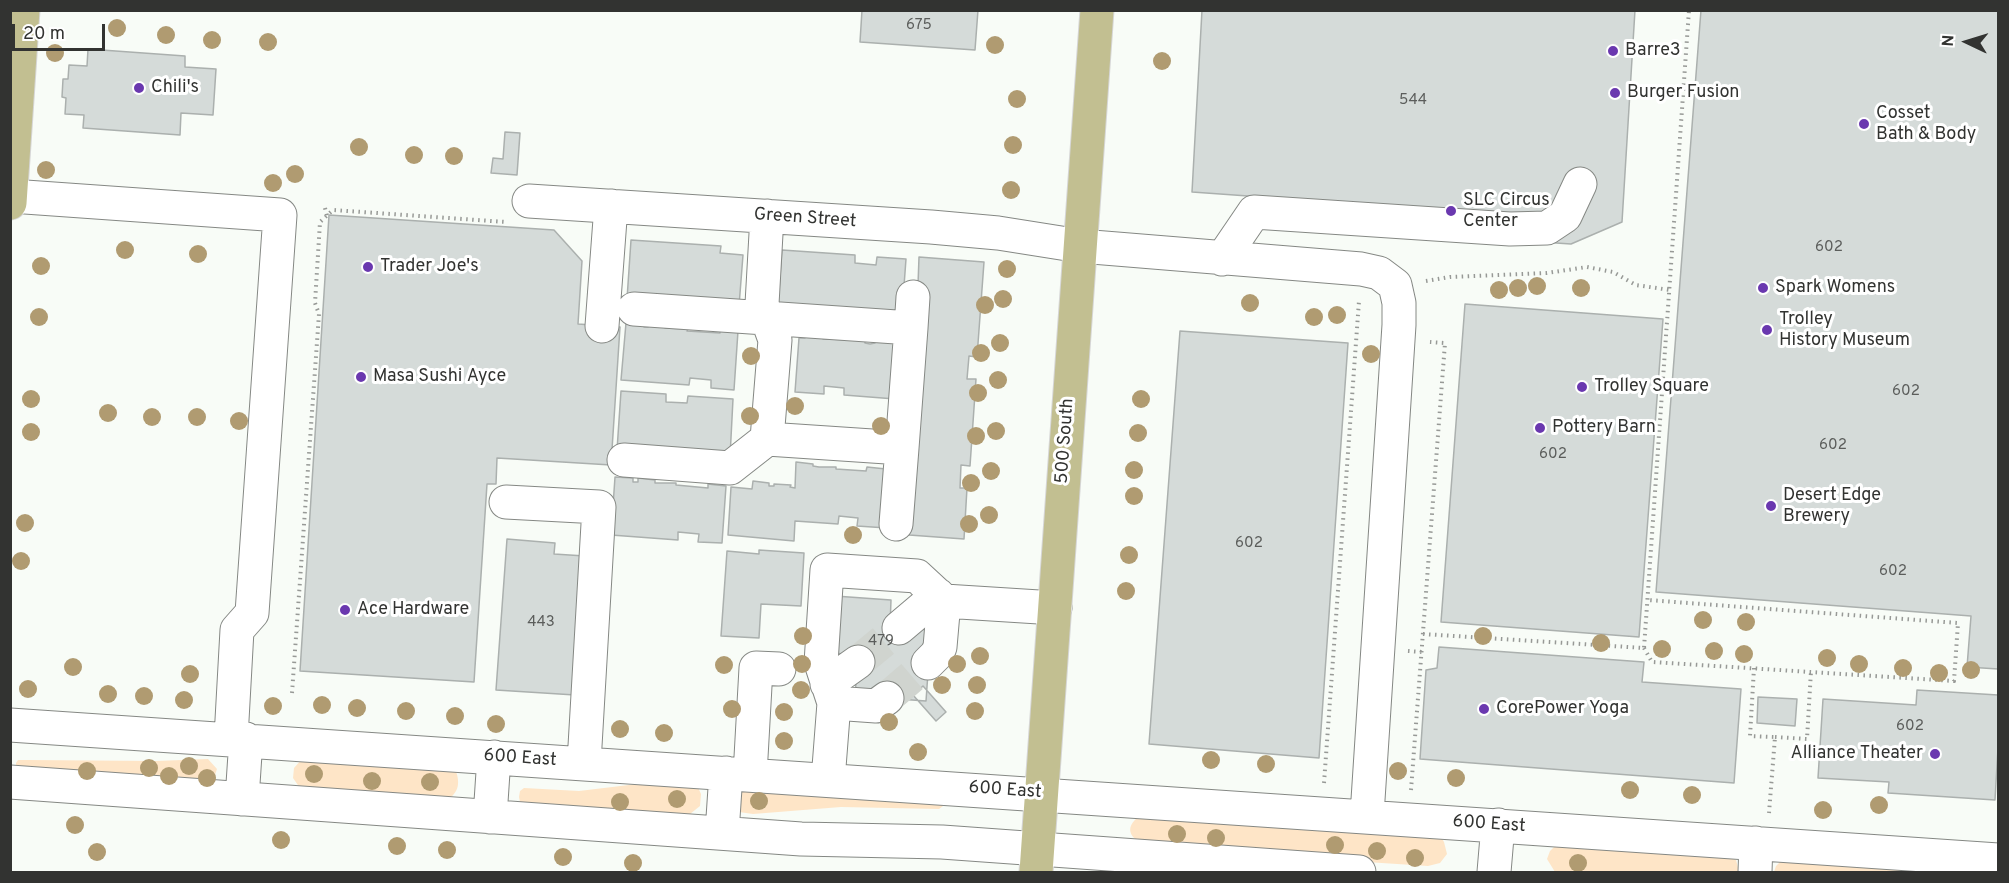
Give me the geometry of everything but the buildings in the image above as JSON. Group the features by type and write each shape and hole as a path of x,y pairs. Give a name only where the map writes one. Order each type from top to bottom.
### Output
{"main road":[{"path":"10,204 22,10"},
{"name":"500 South","path":"1037,861 1097,10"}],"street":[{"path":"1222,259 1254,212 1510,229 1547,228 1565,216 1580,184"},
{"path":"11,196 280,215 252,614 237,630 238,739 242,799"},
{"path":"602,326 611,206"},
{"name":"Green Street","path":"518,212 611,206 998,233 1080,246 1360,269 1415,285"},
{"path":"767,216 762,304 775,340 767,439"},
{"path":"1367,815 1399,303 1415,285"},
{"path":"634,309 767,318 912,313 896,524"},
{"path":"624,460 730,468 767,439 902,448"},
{"path":"506,502 599,507 584,764"},
{"path":"828,780 830,693 821,663 827,570 917,576 941,598 1054,608"},
{"path":"899,628 941,598"},
{"path":"928,663 940,647 941,598"},
{"path":"830,693 858,662"},
{"path":"722,833 738,774 756,668 779,669"},
{"path":"830,693 876,706 887,698"},
{"name":"600 East","path":"10,724 1367,815 1998,860"},
{"path":"490,816 494,757"},
{"path":"10,782 801,839 942,842 1037,861 1359,873"},
{"path":"1494,873 1498,825"}],"path":[{"path":"1648,600 1958,623 1954,681 1652,662 1644,648 1689,10"},
{"path":"325,208 327,216"},
{"path":"292,693 319,314 315,303 320,222 333,210 518,212"},
{"path":"1415,285 1450,277 1546,273 1587,267 1613,272 1635,285 1670,290"},
{"path":"1324,784 1359,301"},
{"path":"1411,790 1445,343 1420,342"},
{"path":"1423,634 1644,648"},
{"path":"1754,668 1749,736 1807,740 1811,672"},
{"path":"1760,844 1775,737"}],"shaded area":[{"path":"208,759 217,769 213,781 16,766 18,760"},
{"path":"302,759 454,767 458,787 451,797 300,788 293,778 294,768"},
{"path":"679,779 696,783 701,794 700,806 690,814 527,804 520,802 519,797 520,791 524,788 579,791"},
{"path":"742,787 939,800 943,806 939,809 841,807 753,814 739,812 734,802"},
{"path":"1138,817 1441,837 1447,854 1440,863 1428,866 1150,848 1136,840 1130,832 1130,827"},
{"path":"1557,844 1729,853 1736,860 1739,871 1555,872 1547,859 1550,851"},
{"path":"1783,859 1998,872 1774,872"}],"tunnel":[{"path":"858,662 899,628"},
{"path":"887,698 928,663"}],"place":[{"name":"Barre3","path":"1613,51"},
{"name":"Chili's","path":"139,88"},
{"name":"Burger Fusion","path":"1615,93"},
{"name":"Cosset Bath & Body","path":"1864,124"},
{"name":"SLC Circus Center","path":"1451,211"},
{"name":"Trader Joe's","path":"368,267"},
{"name":"Spark Womens","path":"1763,288"},
{"name":"Trolley History Museum","path":"1767,330"},
{"name":"Masa Sushi Ayce","path":"361,377"},
{"name":"Trolley Square","path":"1582,387"},
{"name":"Pottery Barn","path":"1540,428"},
{"name":"Desert Edge Brewery","path":"1771,506"},
{"name":"Ace Hardware","path":"345,610"},
{"name":"CorePower Yoga","path":"1484,709"},
{"name":"Alliance Theater","path":"1935,754"}]}
